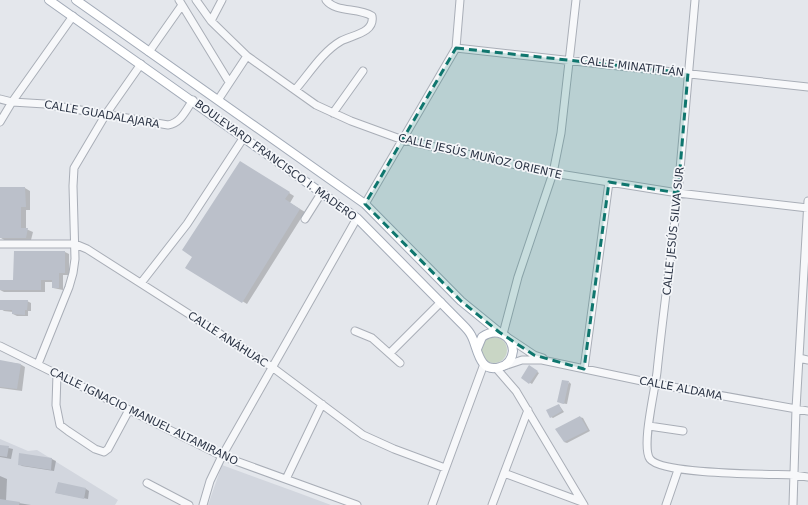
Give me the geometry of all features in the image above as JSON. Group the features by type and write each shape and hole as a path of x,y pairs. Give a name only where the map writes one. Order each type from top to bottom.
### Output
{"main road":[{"name":"BOULEVARD FRANCISCO I. MADERO","path":"49,0 193,100 357,218 471,334 477,349"},
{"name":"BOULEVARD FRANCISCO I. MADERO","path":"81,1 149,52 366,204 461,301 504,335"},
{"path":"486,335 504,335 513,347 513,356 500,367 484,364 479,357 477,349 480,341 486,335"}],"street":[{"name":"CALLE JESÚS MUÑOZ ORIENTE","path":"196,0 211,21 247,56 316,105 403,140 553,173 678,193 808,208"},
{"path":"211,21 222,0"},
{"path":"295,90 334,46 367,30 372,23 372,16 366,12 330,5 326,0"},
{"path":"366,204 456,48 460,0"},
{"path":"504,335 518,277 553,173 561,133 576,0"},
{"name":"CALLE JESÚS SILVA SUR","path":"678,470 658,465 651,461 646,453 656,384 678,193 695,0"},
{"path":"149,52 180,2 229,82"},
{"path":"0,122 12,102 73,16"},
{"name":"CALLE MINATITLÁN","path":"456,48 570,59 808,86"},
{"path":"218,100 247,56"},
{"path":"38,364 69,287 74,266 74,168 106,114 141,64"},
{"path":"333,113 363,72"},
{"name":"CALLE GUADALAJARA","path":"0,99 12,102 38,103 168,125 175,124 181,119 193,100"},
{"path":"142,283 187,224 244,137"},
{"path":"584,369 609,182"},
{"path":"305,219 322,192"},
{"path":"793,505 800,341 804,326 808,201"},
{"path":"203,505 210,482 222,456 357,218"},
{"name":"CALLE ANÁHUAC","path":"0,244 75,244 87,249 272,367 363,435 394,449 446,468"},
{"path":"390,353 441,302"},
{"path":"356,331 372,338 400,363"},
{"name":"CALLE ALDAMA","path":"504,335 534,354 554,362"},
{"path":"800,341 808,342"},
{"name":"CALLE IGNACIO MANUEL ALTAMIRANO","path":"0,346 222,456 357,505"},
{"path":"799,358 808,360"},
{"name":"CALLE ALDAMA","path":"500,367 530,359 554,362 656,384 808,411"},
{"path":"432,505 484,364"},
{"path":"500,367 528,410 583,504"},
{"path":"56,374 56,406 60,424 68,432 95,449 104,452 108,449 129,410"},
{"path":"286,479 322,404"},
{"path":"492,505 528,410"},
{"path":"649,426 684,431"},
{"path":"666,505 678,470 794,475 808,477"},
{"path":"504,473 583,504"},
{"path":"147,483 189,505"}],"highlighted area":[{"path":"456,48 688,73 678,193 609,182 584,369 534,355 499,332 461,301 365,204"}],"shaded area":[{"path":"0,439 28,451 37,450 118,500 115,505 0,505"},
{"path":"222,465 296,492 331,505 208,505"}],"green space":[{"path":"494,337 503,341 507,350 503,359 494,363 485,359 481,350 485,341"}],"building":[{"path":"240,161 290,192 285,199 300,209 242,303 185,268 192,257 182,250"},
{"path":"0,187 25,187 26,207 21,207 21,228 28,228 26,238 0,238"},
{"path":"14,251 65,251 65,273 59,273 59,288 52,288 52,280 41,280 41,290 0,290 0,280 13,280"},
{"path":"0,300 28,300 25,315 12,314 12,310 0,310"},
{"path":"0,360 21,364 17,389 0,387"},
{"path":"529,365 538,371 529,384 521,378"},
{"path":"562,380 569,381 564,404 557,402"},
{"path":"559,404 562,411 550,418 546,410"},
{"path":"580,416 588,430 564,442 555,429"},
{"path":"0,445 9,446 7,457 0,456"},
{"path":"19,453 52,458 51,470 18,465"},
{"path":"58,482 86,488 84,499 55,493"},
{"path":"0,499 20,502 19,505 0,505"}]}
